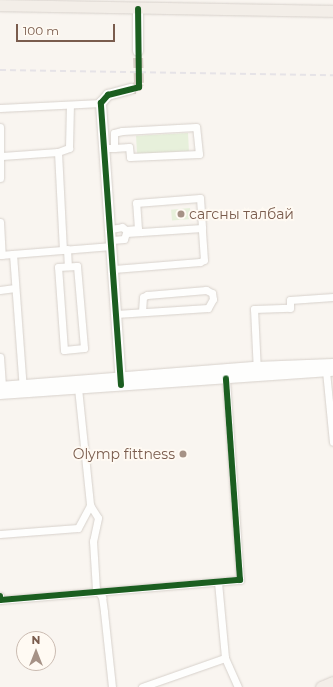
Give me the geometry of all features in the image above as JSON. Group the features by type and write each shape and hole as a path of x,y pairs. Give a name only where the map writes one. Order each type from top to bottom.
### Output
{"main road":[{"path":"0,5 78,4 136,9 333,11"},
{"path":"136,9 136,51"},
{"path":"121,381 112,238 109,148 101,103 108,95 131,89"},
{"path":"23,389 257,371 331,369"},
{"path":"1,389 76,389 121,381 226,378 257,371"},
{"path":"321,687 333,682"}],"street":[{"path":"0,108 101,103"},
{"path":"2,156 58,152 71,146 70,105"},
{"path":"0,127 2,156 0,178"},
{"path":"196,127 199,154 130,157 129,147 109,148 114,133 122,131 196,127"},
{"path":"58,152 65,249 68,266"},
{"path":"112,238 122,226 126,230 138,229 136,203 200,198 204,260 200,262 114,269"},
{"path":"0,222 1,255 65,249 112,238 124,239 126,233 202,228"},
{"path":"13,254 23,389"},
{"path":"68,266 77,266 84,348 64,350 58,267 68,266"},
{"path":"0,290 15,288"},
{"path":"116,314 208,308 213,299 212,293 206,290 147,295 143,297 142,312"},
{"path":"257,371 254,309 290,308 290,300 333,297"},
{"path":"0,357 1,389"},
{"path":"331,369 333,442"},
{"path":"0,596 0,600 96,590 240,580 226,378"},
{"path":"0,534 78,528 90,505 87,456 78,436 76,389"},
{"path":"90,505 97,513 99,522 93,540 96,590 102,597 112,687"},
{"path":"218,582 226,658 238,687"},
{"path":"142,687 226,658"}],"green space":[{"path":"188,133 189,151 137,154 136,136"},
{"name":"сагсны талбай","path":"190,208 191,219 172,221 171,210"}],"tunnel":[{"path":"131,89 136,89 139,83 138,51"}],"railway":[{"path":"0,70 333,75"}],"cycle path":[{"path":"121,385 101,103 108,95 139,87 138,9"},
{"path":"0,596 0,600 240,580 226,378"}],"place":[{"name":"сагсны талбай","path":"181,214"},
{"name":"Olymp fittness","path":"183,454"}]}
